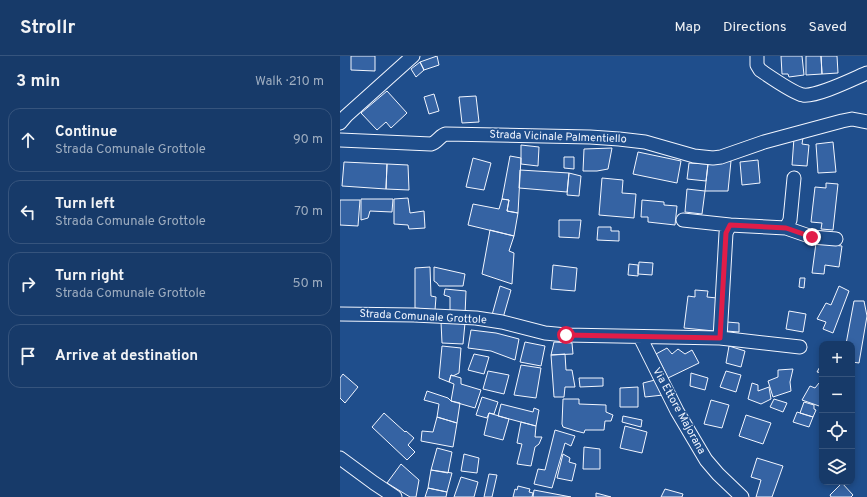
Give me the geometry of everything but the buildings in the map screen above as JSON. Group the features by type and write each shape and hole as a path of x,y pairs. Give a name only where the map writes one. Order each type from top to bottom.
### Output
{"street":[{"path":"340,123 413,56"},
{"path":"757,56 757,65 760,70 796,93 804,95 816,94 867,73"},
{"name":"Strada Vicinale Palmentiello","path":"340,140 431,144 443,134 590,137 644,142 694,156 713,158 728,155 764,142 842,121 852,119 867,122"},
{"path":"786,228 790,220 794,178"},
{"path":"683,220 730,225 786,228 812,237 836,239"},
{"path":"720,338 726,233 730,225"},
{"name":"Strada Comunale Grottole","path":"340,314 476,318 502,322 545,333 566,335 720,338 800,347"},
{"name":"Via Ettore Majorana","path":"640,337 677,411 706,460 742,497"},
{"path":"340,458 374,484 395,497"}],"route":[{"path":"566,335 720,338 726,233 730,225 786,228 812,237"}]}
